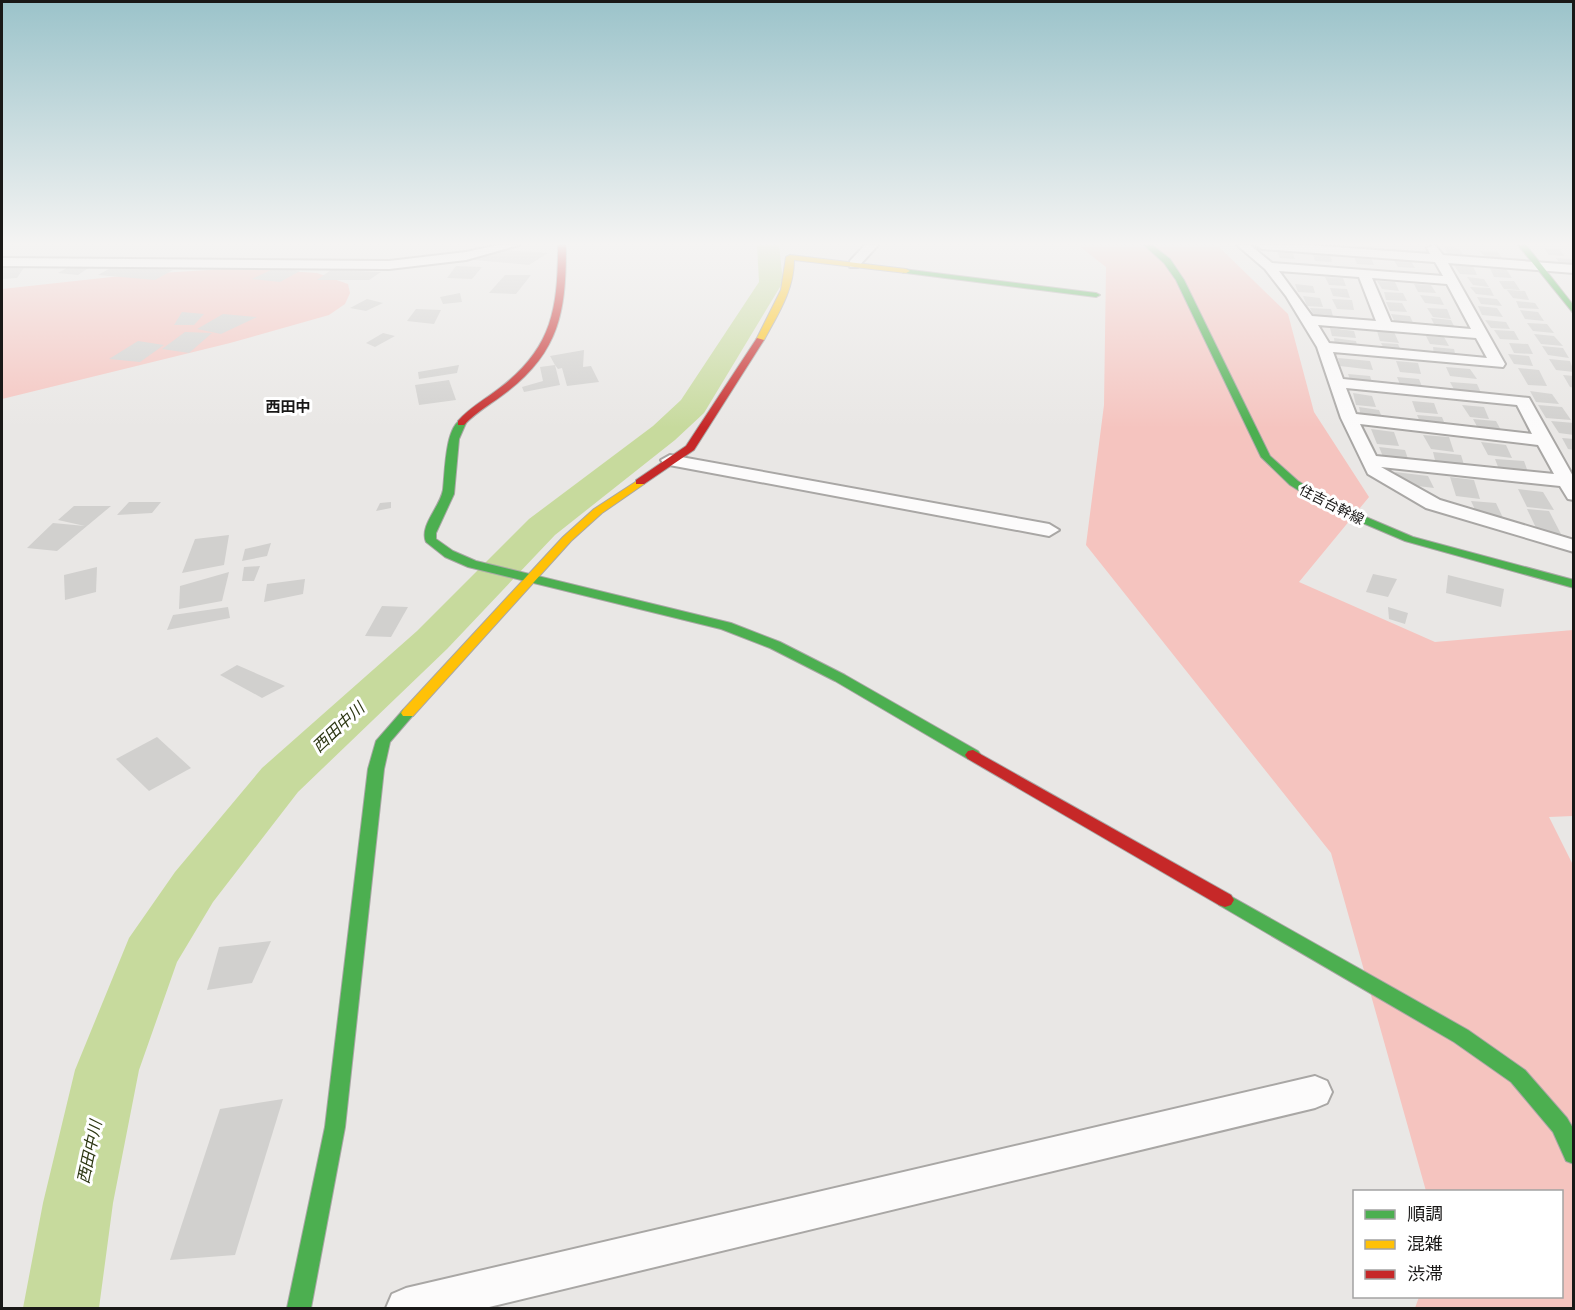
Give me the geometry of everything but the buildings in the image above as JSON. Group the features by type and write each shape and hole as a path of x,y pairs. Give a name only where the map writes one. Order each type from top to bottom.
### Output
{"street":[{"path":"558,306 549,344 540,357 497,395 461,422 454,434 452,476 448,496 429,530 430,540 449,554 472,564 726,626 775,645 840,678 1461,1036 1518,1076 1560,1125 1574,1154"},
{"path":"299,1308 335,1127 376,769 383,741 534,578 567,538 598,511 690,447 746,365 777,306"},
{"name":"住吉台幹線","path":"1193,306 1266,457 1281,474 1305,493 1376,526 1474,557 1574,584"},
{"path":"1298,306 1324,347 1339,383 1349,418 1374,470 1433,504 1574,546"},
{"path":"1377,306 1385,326"},
{"path":"1324,347 1498,364 1466,306"},
{"path":"1308,320 1481,334"},
{"path":"1339,383 1523,401 1542,440 1570,488"},
{"path":"1349,418 1542,440"},
{"path":"670,460 1050,530"},
{"path":"1368,460 1570,488"},
{"path":"406,1308 1316,1092"}],"shaded area":[{"path":"2,306 342,306 329,315 230,343 2,399"},
{"path":"1105,306 1280,306 1288,314 1314,412 1369,497 1299,582 1435,642 1573,630 1573,816 1549,817 1573,865 1573,1308 1415,1308 1419,1298 1563,1298 1563,1190 1426,1190 1331,853 1086,545 1104,405"}],"waterway":[{"name":"西田中川","path":"61,1308 78,1203 107,1070 150,955 194,887 280,780 432,640 542,527 664,433 693,406 756,306"}],"traffic: fast":[{"path":"1193,306 1266,457 1294,483 1329,505 1409,539 1574,584"},
{"path":"1569,306 1574,312"},
{"path":"461,423 454,439 448,494 430,533 430,540 449,554 472,564 726,626 775,645 840,678 973,755"},
{"path":"299,1308 335,1127 376,769 383,741 408,713"},
{"path":"1225,900 1461,1036 1518,1076 1560,1125 1574,1154"}],"traffic: slow":[{"path":"760,340 778,306"},
{"path":"408,713 567,539 598,511 640,482"}],"traffic: jam":[{"path":"461,423 476,409 505,389 537,358 554,326 559,306"},
{"path":"640,482 690,448 760,340"},
{"path":"973,755 1225,900"}],"district":[{"name":"西田中","path":"288,406"}]}
